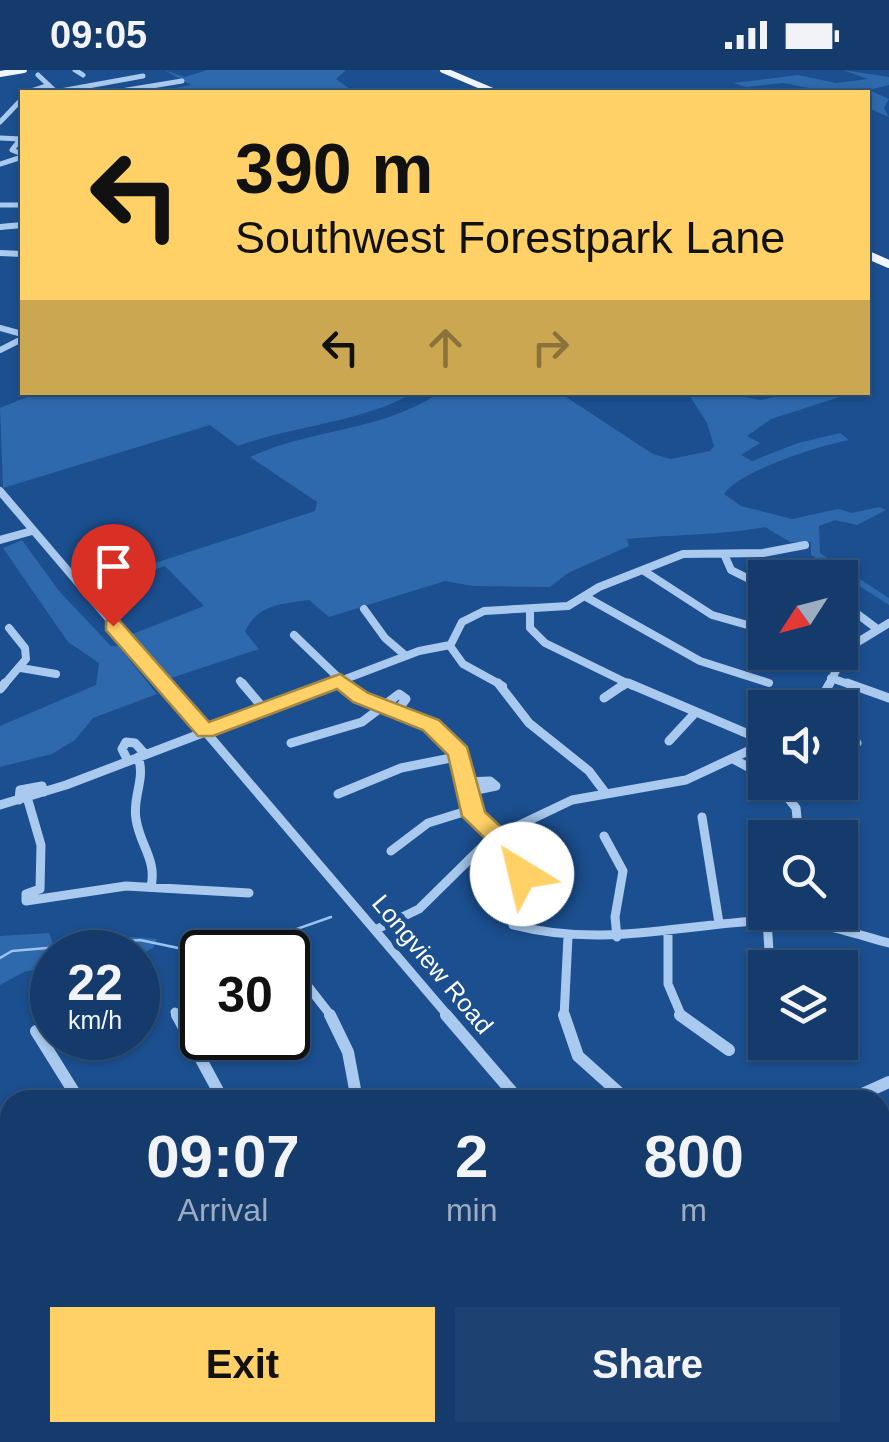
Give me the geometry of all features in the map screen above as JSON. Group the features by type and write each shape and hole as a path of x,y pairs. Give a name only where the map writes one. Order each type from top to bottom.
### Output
{"main road":[{"path":"443,70 490,90"},
{"path":"0,74 32,71"}],"street":[{"path":"75,70 83,75"},
{"path":"132,70 158,85"},
{"path":"32,71 53,90"},
{"path":"67,90 143,76"},
{"path":"127,90 182,81"},
{"path":"34,90 47,86"},
{"path":"0,122 20,101"},
{"name":"Longview Road","path":"0,491 511,1090"},
{"path":"0,540 32,531"},
{"path":"450,645 455,629 471,616 498,608 568,606 599,587 683,554 724,554 805,545"},
{"path":"724,554 731,570 748,581"},
{"path":"644,570 712,615 748,625"},
{"path":"586,597 700,661 769,683"},
{"path":"530,608 530,628 544,643 748,735"},
{"path":"364,609 385,638 406,656"},
{"path":"858,614 876,628"},
{"path":"824,690 842,653 889,623"},
{"path":"0,689 22,668 25,648 9,628"},
{"path":"294,635 357,696 441,731 461,756 470,810 518,859 522,892 513,926 568,937 617,937 748,921"},
{"path":"249,893 151,887 46,891 42,845 20,790 32,785 42,786 44,792 406,656 450,645"},
{"path":"450,645 463,664 503,686 529,723 589,771 604,790"},
{"path":"22,668 56,674"},
{"path":"830,678 889,698"},
{"path":"240,681 264,709"},
{"path":"604,698 627,682"},
{"path":"291,742 346,728 399,694 406,699 396,712"},
{"path":"669,741 694,714"},
{"path":"375,930 426,904 495,837 572,800 604,790 686,780 748,752"},
{"path":"338,794 401,768 461,756"},
{"path":"137,757 143,777 135,816 156,868 151,887"},
{"path":"735,760 748,767"},
{"path":"0,805 23,799"},
{"path":"392,851 428,823 470,810"},
{"path":"702,817 719,923"},
{"path":"604,836 623,871 615,917 617,937"},
{"path":"668,930 673,944 668,987 672,1008 691,1028 728,1050"},
{"path":"850,930 889,943"},
{"path":"568,937 562,1012 566,1034 590,1072 613,1090"},
{"path":"310,986 330,1010 344,1038 353,1060 357,1090"},
{"path":"175,1012 218,1090"},
{"path":"54,1060 73,1090"}],"shaded area":[{"path":"164,70 185,77 207,70 346,70 336,79 350,89 164,90 191,85"},
{"path":"843,70 889,77 889,85 869,90 818,90 784,83 746,87 733,83 798,75 836,83 868,79"},
{"path":"870,90 889,99 884,108 889,117 870,109"},
{"path":"32,395 409,395 371,411 238,446 210,425 3,488 0,408"},
{"path":"436,395 563,395 653,454 671,459 710,451 714,446 707,423 689,395 734,395 761,400 782,395 846,395 771,419 747,436 760,443 741,455 752,461 798,443 840,433 849,440 763,468 724,494 741,506 792,519 838,509 852,513 879,507 886,510 857,525 835,520 819,526 820,553 831,560 811,555 811,542 790,542 765,527 627,539 629,546 568,573 550,587 473,586 445,581 329,617 309,600 271,607 256,616 245,632 259,649 168,679 130,635 204,606 165,566 91,591 87,585 315,511 317,502 250,457 394,415"},
{"path":"22,540 59,591 111,646 118,646 157,694 93,718 75,740 52,754 0,767 0,726 96,685 99,663 68,642 3,548"},
{"path":"858,578 889,598 889,605 858,585"},
{"path":"30,934 30,971 0,985 0,936"}],"waterway":[{"path":"294,930 331,917"},
{"path":"0,958 12,951 140,940 180,948"}],"route":[{"path":"113,626 206,732 340,681 360,698 441,731 459,752 470,810 518,859 522,874"}]}
